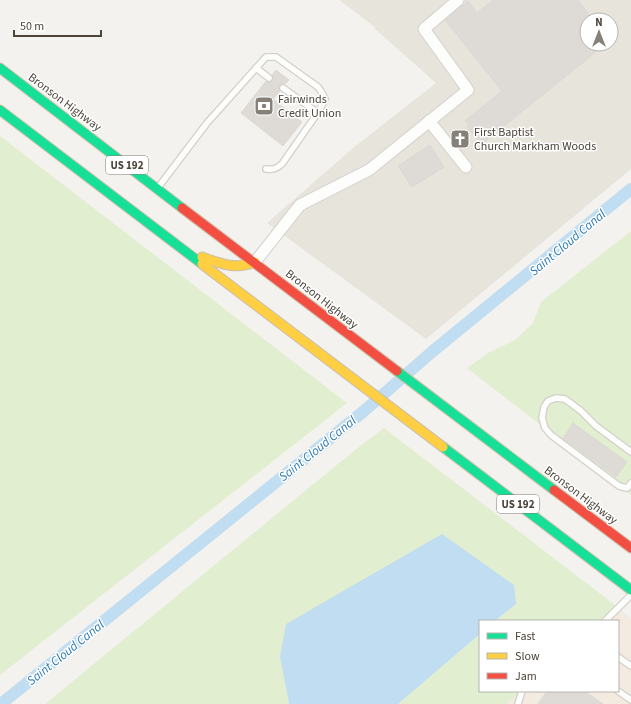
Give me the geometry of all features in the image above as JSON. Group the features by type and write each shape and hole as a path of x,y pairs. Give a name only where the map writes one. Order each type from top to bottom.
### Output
{"highway":[{"name":"Bronson Highway","path":"0,68 631,548"},
{"path":"0,78 19,82"},
{"name":"US 192","path":"0,110 631,590"},
{"path":"186,252 232,267 247,266 254,262"}],"street":[{"path":"254,262 300,204 368,170 468,90 424,29 458,0"},
{"path":"429,121 466,167"}],"lane":[{"path":"158,188 207,123 256,68 266,57 276,57 318,87 325,99 318,113 282,164 272,170 266,169"},
{"path":"256,68 269,78"},
{"path":"283,88 318,113"},
{"path":"631,452 596,426 581,411 565,400 556,398 548,401 544,407 542,418 545,428 551,436 619,486 627,488 631,483"},
{"path":"606,620 631,595"},
{"path":"619,657 631,666"},
{"path":"518,704 522,692"},
{"path":"619,692 631,700"}],"shaded area":[{"path":"339,0 631,0 631,169 426,339 267,223 353,148 436,83 374,28 375,27"},
{"path":"620,609 631,618 631,704 506,704 521,692 619,692 619,620 607,620"}],"green space":[{"path":"0,136 347,403 0,675"},
{"path":"631,231 631,495 467,368 488,353 515,340 533,323 541,302"},
{"path":"384,428 620,609 607,620 496,620 516,604 280,657 289,704 45,704 355,450"},
{"path":"479,635 479,692 521,692 506,704 398,704"}],"water":[{"path":"442,534 514,585 516,604 496,620 479,620 479,635 398,704 289,704 280,657 286,624"}],"building":[{"path":"493,0 578,0 588,12 579,12 579,52 596,52 483,143 480,138 478,140 467,127 469,125 465,121 502,91 445,20 468,1 477,13"},
{"name":"Fairwinds Credit Union","path":"276,70 289,80 285,84 280,85 280,91 273,99 302,122 283,146 241,113 266,81 272,81 272,75"},
{"path":"430,145 444,167 412,187 398,166"},
{"path":"573,423 627,462 616,477 563,438"},
{"path":"546,692 586,692 603,704 538,704"}],"waterway":[{"name":"Saint Cloud Canal","path":"1,704 364,411 433,351 631,189"}],"traffic: fast":[{"path":"0,68 182,208"},
{"path":"0,110 202,264"},
{"path":"397,371 554,490"},
{"path":"443,447 631,590"}],"traffic: slow":[{"path":"202,257 222,264 235,266 255,262"},
{"path":"202,264 443,447"}],"traffic: jam":[{"path":"182,208 397,371"},
{"path":"554,490 631,548"}],"place":[{"name":"Fairwinds Credit Union","path":"264,106"},
{"name":"First Baptist Church Markham Woods","path":"460,139"}]}
